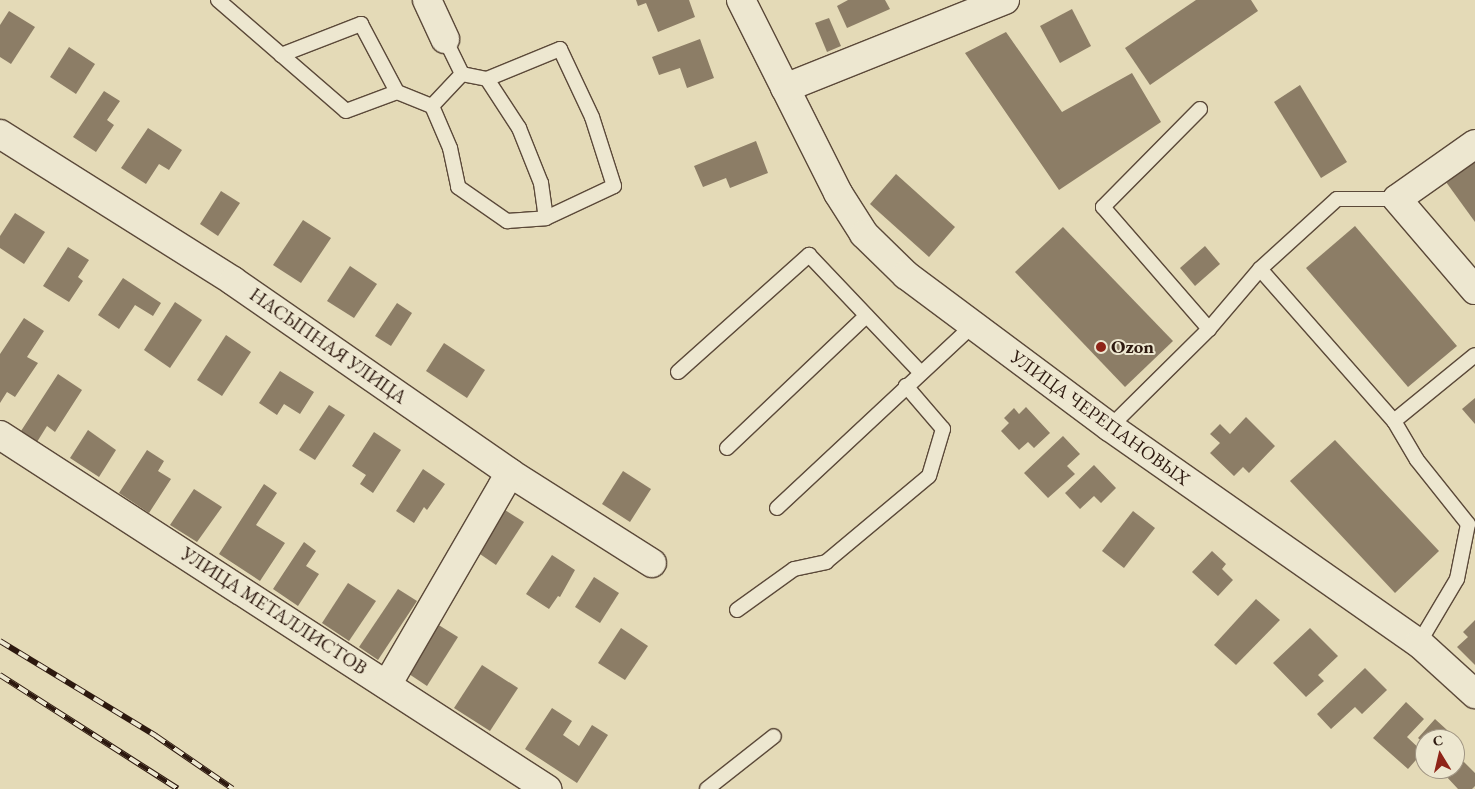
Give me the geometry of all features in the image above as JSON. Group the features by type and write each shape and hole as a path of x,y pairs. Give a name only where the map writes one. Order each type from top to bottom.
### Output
{"street":[{"path":"427,0 445,39"},
{"name":"УЛИЦА ЧЕРЕПАНОВЫХ","path":"741,0 838,193 864,234 906,275 1110,427 1419,643 1475,694"},
{"path":"785,88 1005,0"},
{"name":"НАСЫПНАЯ УЛИЦА","path":"0,134 242,287 510,473 652,563"},
{"path":"1475,144 1397,199 1475,290"},
{"name":"УЛИЦА МЕТАЛЛИСТОВ","path":"0,435 547,789"},
{"path":"387,685 510,473"}],"lane":[{"path":"218,0 346,111 397,92"},
{"path":"282,55 361,24 397,92 432,106 450,148 458,187 507,220 546,218 614,186 592,117 560,49 487,79 462,74"},
{"path":"445,39 462,74"},
{"path":"432,106 462,74"},
{"path":"487,79 520,128 541,183 546,218"},
{"path":"1200,109 1103,207 1209,330"},
{"path":"1110,427 1209,330 1260,269 1337,199 1397,199"},
{"path":"678,372 809,255 920,372"},
{"path":"1260,269 1394,422 1417,460 1468,524 1457,579 1419,643"},
{"path":"727,448 866,316"},
{"path":"777,508 920,372 972,326"},
{"path":"1394,422 1475,356"},
{"path":"737,610 794,568 826,562 929,476 943,428 906,386"},
{"path":"706,789 774,736"}],"building":[{"path":"636,0 689,0 695,17 658,32 646,3 638,6"},
{"path":"848,0 885,0 890,9 847,28 837,6"},
{"path":"1196,0 1251,0 1258,11 1150,85 1125,48"},
{"path":"1072,9 1091,46 1060,63 1040,26"},
{"path":"9,11 35,27 11,64 0,57 0,25"},
{"path":"829,18 841,46 827,52 815,23"},
{"path":"1006,32 1062,112 1132,73 1161,122 1059,190 965,53"},
{"path":"700,39 714,78 687,88 680,68 659,75 652,57"},
{"path":"69,47 95,64 76,94 50,77"},
{"path":"1300,85 1347,162 1321,178 1274,102"},
{"path":"104,91 120,101 107,120 114,125 96,152 73,137"},
{"path":"148,128 182,150 169,170 159,164 146,184 121,168"},
{"path":"756,141 768,173 730,188 726,178 703,187 694,166"},
{"path":"1475,161 1475,222 1446,182"},
{"path":"896,174 955,227 929,257 870,204"},
{"path":"221,191 240,203 218,236 200,224"},
{"path":"15,213 45,232 24,264 0,248 0,236"},
{"path":"303,220 331,238 301,283 273,265"},
{"path":"1355,226 1457,346 1408,387 1306,268"},
{"path":"1063,227 1173,341 1125,387 1015,272"},
{"path":"1205,246 1220,264 1195,286 1180,268"},
{"path":"68,247 89,260 78,277 83,281 69,302 43,286"},
{"path":"350,266 377,284 354,318 327,301"},
{"path":"123,278 161,303 153,316 135,305 119,329 98,315"},
{"path":"175,302 202,320 170,368 144,350"},
{"path":"397,303 412,313 391,346 375,336"},
{"path":"24,318 44,331 27,357 38,363 15,397 7,392 0,403 0,354"},
{"path":"226,335 251,352 222,396 197,380"},
{"path":"444,343 485,370 467,398 426,371"},
{"path":"280,371 314,392 300,414 284,404 277,415 259,403"},
{"path":"58,374 82,390 55,432 47,426 37,442 21,431"},
{"path":"1475,398 1475,424 1462,409"},
{"path":"329,405 345,415 315,460 299,450"},
{"path":"1026,407 1050,433 1034,448 1028,442 1019,450 1001,431 1009,423 1004,418 1014,408 1019,414"},
{"path":"1246,417 1275,446 1249,473 1243,467 1234,476 1210,453 1220,443 1210,434 1220,424 1230,434"},
{"path":"88,430 116,450 99,477 70,458"},
{"path":"374,432 401,450 373,493 360,484 366,475 352,466"},
{"path":"1063,436 1080,454 1067,466 1075,474 1048,498 1024,473"},
{"path":"1335,440 1439,551 1395,593 1290,481"},
{"path":"147,450 164,461 158,471 171,479 149,513 119,493"},
{"path":"1094,465 1116,488 1101,503 1094,496 1080,509 1065,493"},
{"path":"423,469 445,484 427,510 424,507 414,523 396,511"},
{"path":"623,471 651,489 630,522 602,504"},
{"path":"264,484 277,493 256,525 285,543 260,581 219,554"},
{"path":"194,489 222,507 197,542 170,525"},
{"path":"505,510 524,522 496,565 477,552"},
{"path":"1133,511 1155,528 1124,568 1102,551"},
{"path":"304,542 316,551 306,566 319,574 298,606 273,589"},
{"path":"1212,551 1226,564 1222,569 1233,580 1218,596 1192,572"},
{"path":"552,555 575,570 560,597 558,596 549,609 526,594"},
{"path":"594,577 619,593 600,623 575,607"},
{"path":"348,583 376,601 349,641 322,623"},
{"path":"398,589 417,601 378,660 359,647"},
{"path":"1256,599 1280,620 1236,665 1214,645"},
{"path":"1475,620 1475,665 1457,647 1468,637 1463,632"},
{"path":"437,624 458,637 427,686 400,668"},
{"path":"621,628 648,646 625,680 598,663"},
{"path":"1310,628 1338,656 1318,675 1324,681 1306,697 1273,663"},
{"path":"482,665 518,688 490,731 454,708"},
{"path":"1365,668 1387,690 1362,714 1355,707 1331,729 1317,714"},
{"path":"1406,702 1424,719 1407,737 1415,744 1415,761 1408,769 1373,738"},
{"path":"552,708 572,721 563,735 579,746 592,725 608,735 577,783 525,749"},
{"path":"1435,719 1446,729 1426,729"},
{"path":"1465,763 1475,773 1475,786 1472,789 1458,789 1449,779 1465,779"}],"railway":[{"path":"0,641 156,736 233,789"},
{"path":"0,675 178,789"}],"place":[{"name":"Ozon","path":"1101,347"}]}
